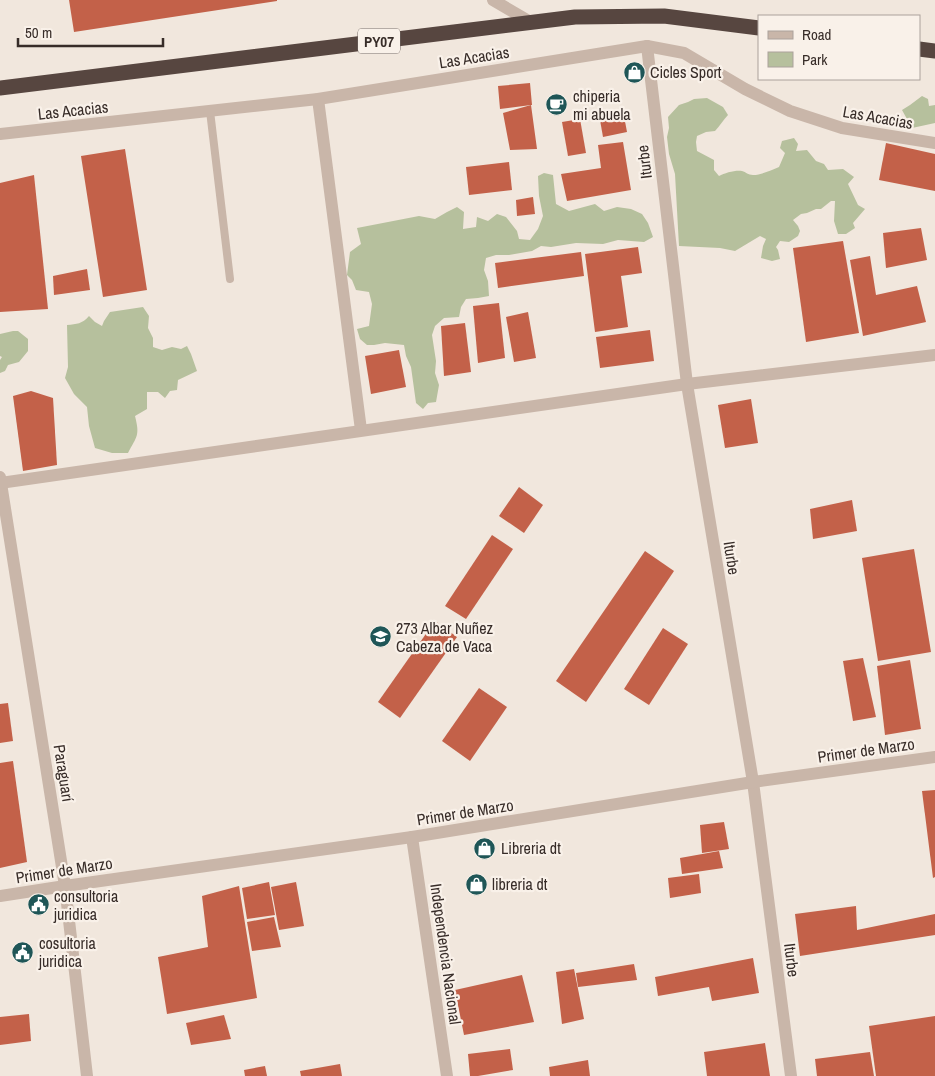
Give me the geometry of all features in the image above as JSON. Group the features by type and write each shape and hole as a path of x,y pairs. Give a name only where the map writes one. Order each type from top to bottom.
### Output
{"highway":[{"name":"PY07","path":"0,88 575,17 664,16 758,28"}],"street":[{"path":"493,0 532,23"},
{"name":"Las Acacias","path":"0,134 318,99 647,46 684,53 746,89 790,111 842,128 935,142"},
{"name":"Iturbe","path":"647,46 687,384 752,782 791,1076"},
{"path":"318,99 361,430"},
{"path":"0,481 687,384 935,356"},
{"name":"Paraguarí","path":"0,481 66,886 87,1076"},
{"name":"Primer de Marzo","path":"0,896 412,837 752,782 935,757"},
{"name":"Independencia Nacional","path":"412,837 447,1076"}],"lane":[{"path":"210,111 230,279"}],"green space":[{"path":"922,96 928,99 929,106 935,105 935,123 912,128 902,110"},
{"path":"707,98 723,107 728,115 715,131 697,136 696,142 697,151 714,160 714,170 719,176 739,171 756,175 779,167 785,153 780,148 782,141 794,138 798,144 796,151 807,150 816,161 824,164 828,170 843,169 854,177 848,184 858,205 865,209 853,223 855,228 846,234 838,234 834,221 835,201 831,201 821,209 801,214 793,220 800,231 798,236 789,242 780,241 776,247 780,259 772,261 761,258 766,239 760,236 735,251 720,248 679,246 675,174 669,154 667,137 669,128 668,117 679,105 694,99"},
{"path":"544,173 553,175 556,204 569,211 595,204 604,211 617,207 631,209 642,214 648,223 653,237 644,242 618,240 603,244 576,243 551,247 541,246 532,251 486,258 484,270 488,281 489,296 466,299 461,307 459,317 444,318 435,326 432,335 436,361 435,373 439,385 436,402 428,403 423,409 416,403 411,367 404,345 385,343 367,345 360,339 357,329 369,326 372,304 369,292 356,290 352,280 347,275 350,252 361,244 357,228 419,216 435,219 457,207 464,212 463,229 476,227 477,217 488,221 497,214 506,217 517,231 519,239 530,240 538,229 543,216 538,176"},
{"path":"143,307 149,316 148,328 153,338 153,347 162,350 172,347 181,349 187,346 197,371 178,380 177,390 170,391 165,398 158,392 147,392 147,409 135,416 137,436 134,443 128,453 112,453 95,448 89,426 87,407 74,394 65,378 68,367 67,325 84,321 89,316 102,326 110,312"},
{"path":"18,331 28,339 28,351 19,362 8,365 5,371 0,373 0,360 2,357 0,356 0,334"}],"building":[{"path":"69,0 277,0 277,1 74,32"},
{"path":"530,83 532,105 500,109 498,86"},
{"path":"531,105 537,149 510,150 503,113"},
{"path":"624,116 627,132 603,137 600,120"},
{"path":"580,119 586,153 568,156 562,122"},
{"path":"623,142 631,190 567,201 561,174 601,168 598,145"},
{"path":"886,143 935,154 935,191 879,180"},
{"path":"125,149 147,290 103,297 81,156"},
{"path":"509,162 512,190 469,195 466,167"},
{"path":"34,175 48,309 0,312 0,183"},
{"path":"533,197 535,214 517,216 516,200"},
{"path":"921,228 927,260 886,268 883,233"},
{"path":"843,241 859,333 806,342 793,248"},
{"path":"638,247 642,273 621,276 628,327 595,332 585,254"},
{"path":"581,252 584,276 498,288 495,263"},
{"path":"870,256 876,295 917,286 926,322 863,336 850,260"},
{"path":"87,269 90,290 54,295 53,276"},
{"path":"499,303 505,358 478,363 473,306"},
{"path":"528,312 536,358 514,362 506,317"},
{"path":"465,323 471,372 444,376 441,326"},
{"path":"650,330 654,361 600,368 596,337"},
{"path":"399,350 406,387 371,394 365,356"},
{"path":"31,391 53,398 57,465 23,471 13,396"},
{"path":"751,399 758,443 725,448 718,405"},
{"path":"519,487 543,505 524,533 499,516"},
{"path":"852,500 857,531 813,539 810,509"},
{"path":"492,535 513,549 466,619 445,606"},
{"path":"914,549 931,652 878,661 862,558"},
{"path":"645,551 674,571 586,702 556,681"},
{"path":"435,621 457,637 400,718 378,702"},
{"path":"663,628 688,644 649,705 624,689"},
{"path":"863,658 876,717 853,721 843,661"},
{"path":"910,660 921,729 885,735 877,666"},
{"path":"479,688 507,707 470,761 442,741"},
{"path":"8,703 13,741 0,743 0,704"},
{"path":"13,761 27,862 0,868 0,763"},
{"path":"935,790 935,877 933,878 922,791"},
{"path":"724,822 729,849 702,853 700,825"},
{"path":"719,851 723,868 682,874 680,858"},
{"path":"699,874 701,893 670,898 668,878"},
{"path":"269,882 275,915 247,919 242,888"},
{"path":"296,882 304,926 279,930 271,887"},
{"path":"239,886 257,998 167,1014 158,957 208,947 202,896"},
{"path":"856,906 857,930 935,914 935,935 800,956 795,914"},
{"path":"274,917 281,947 252,951 247,922"},
{"path":"753,958 759,993 712,1001 709,987 658,996 655,977"},
{"path":"634,964 637,980 578,987 576,973"},
{"path":"574,969 584,1019 562,1024 556,972"},
{"path":"522,975 534,1022 464,1035 455,990"},
{"path":"29,1014 31,1041 0,1045 0,1017"},
{"path":"224,1015 231,1039 191,1045 186,1023"},
{"path":"935,1016 935,1076 876,1076 869,1026"},
{"path":"765,1043 770,1076 707,1076 704,1052"},
{"path":"510,1049 513,1070 470,1076 468,1054"},
{"path":"870,1052 874,1076 817,1076 815,1059"},
{"path":"588,1060 590,1076 550,1076 549,1067"},
{"path":"340,1064 342,1076 301,1076 300,1071"},
{"path":"265,1066 267,1076 245,1076 244,1070"}],"place":[{"name":"Cicles Sport","path":"634,72"},
{"name":"chiperia mi abuela","path":"557,105"},
{"name":"273 Albar Nuñez Cabeza de Vaca","path":"380,637"},
{"name":"Libreria dt","path":"485,848"},
{"name":"libreria dt","path":"476,884"},
{"name":"consultoria juridica","path":"38,905"},
{"name":"cosultoria juridica","path":"23,952"}]}
